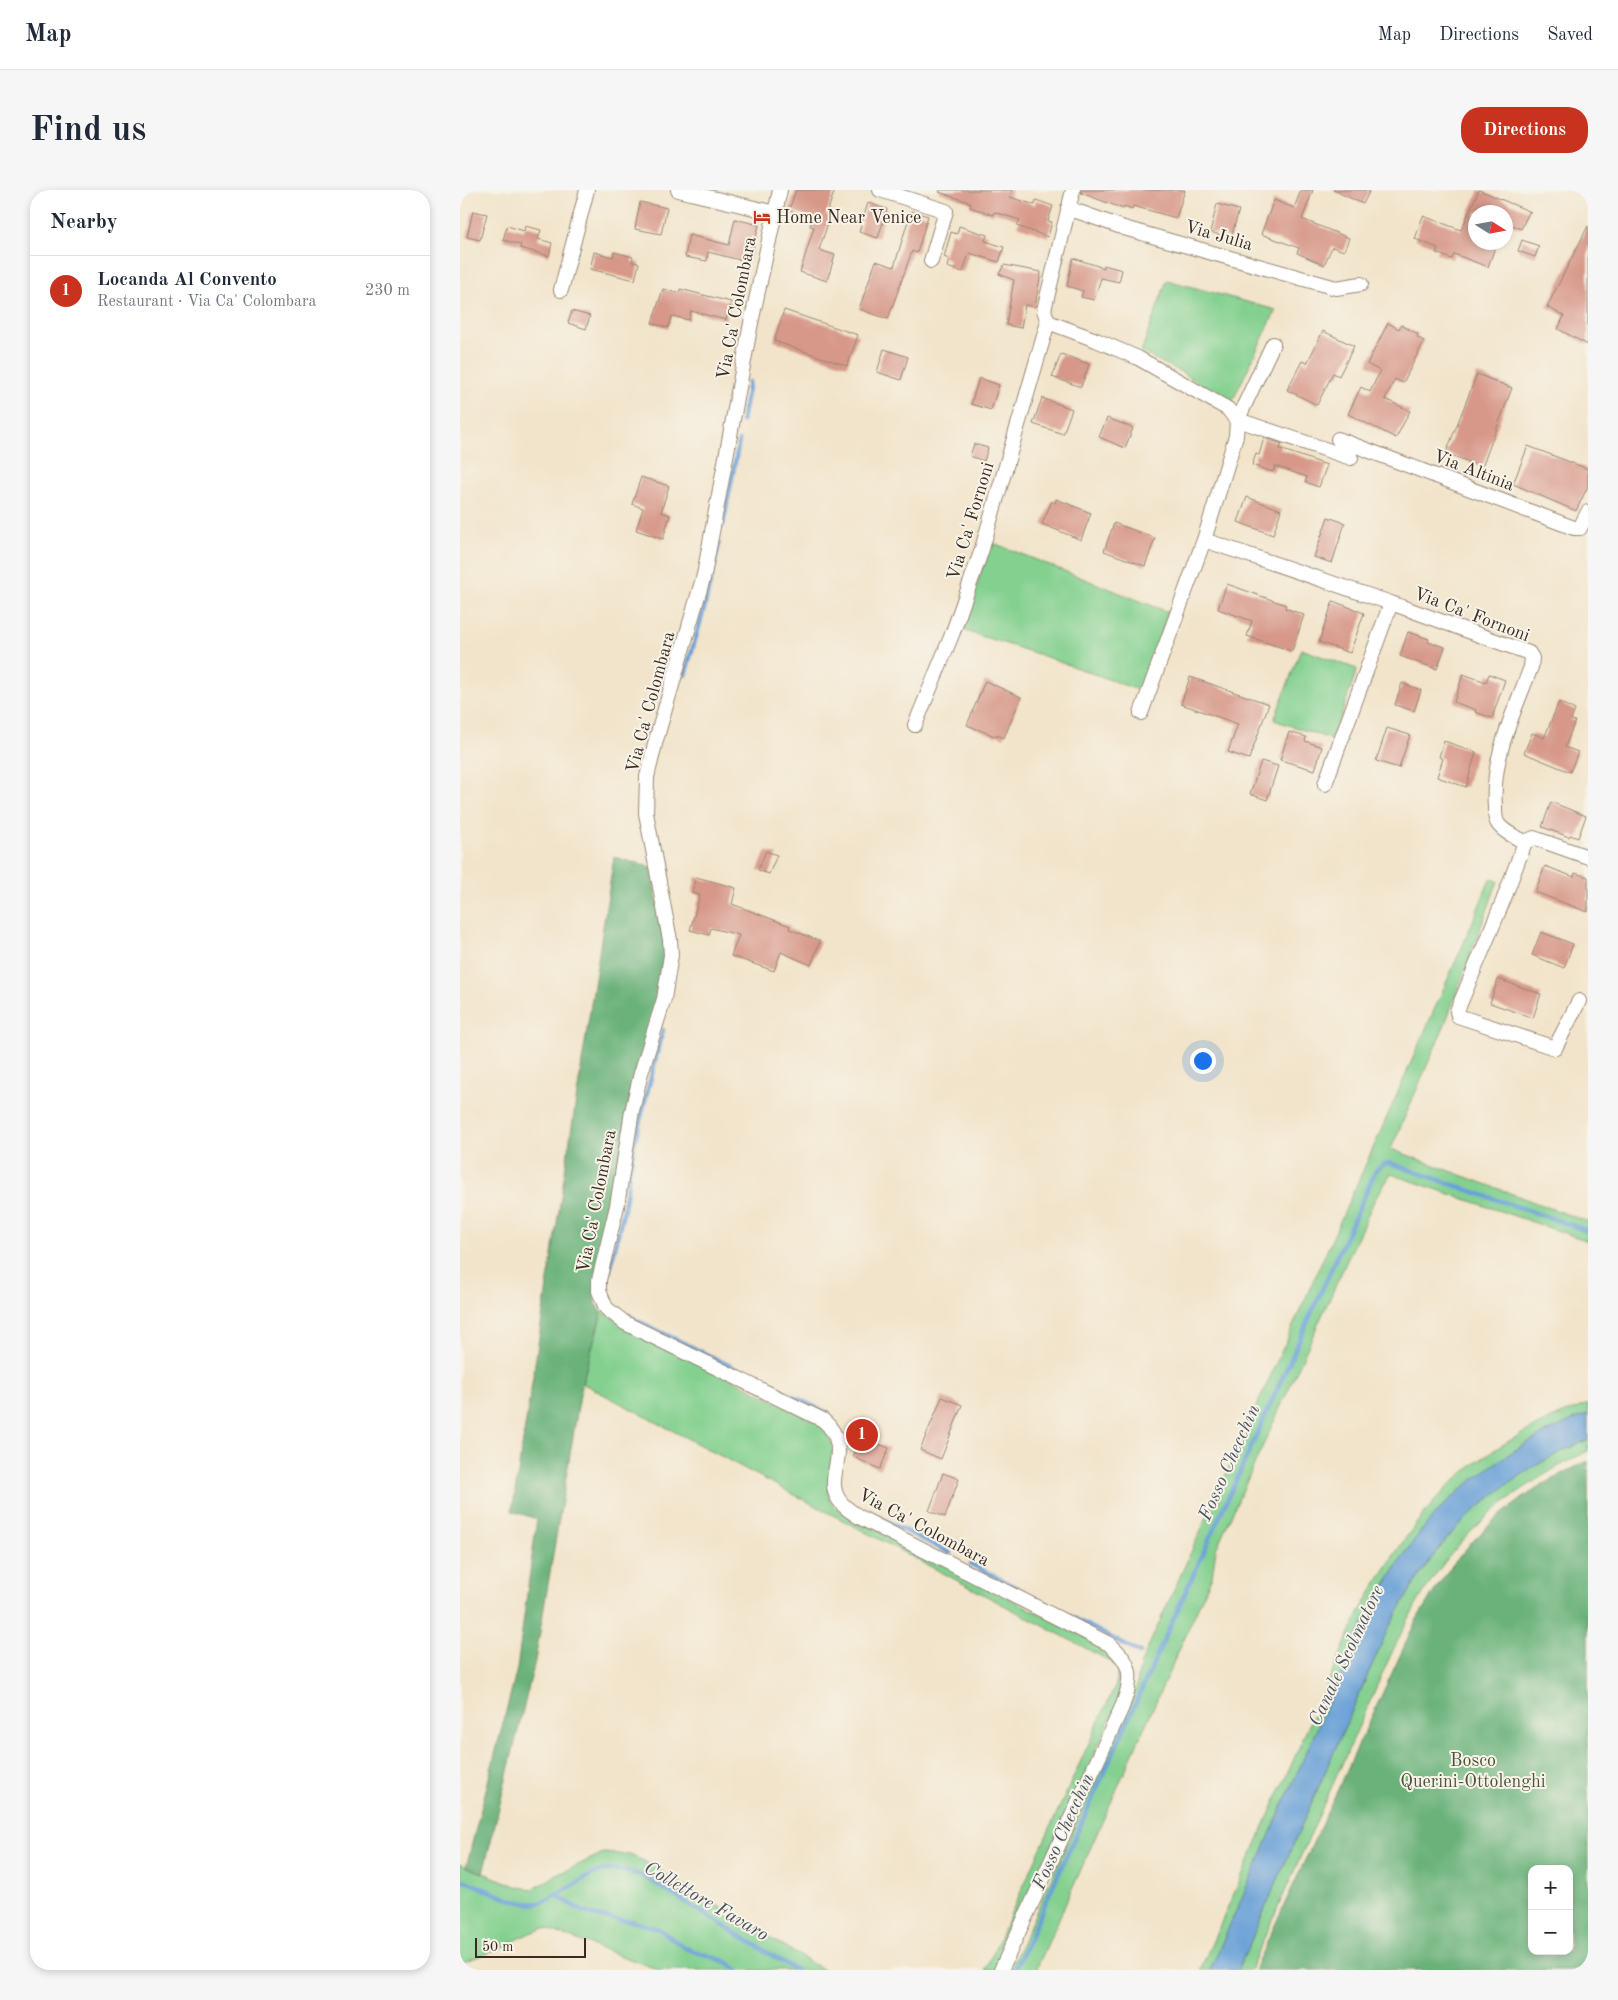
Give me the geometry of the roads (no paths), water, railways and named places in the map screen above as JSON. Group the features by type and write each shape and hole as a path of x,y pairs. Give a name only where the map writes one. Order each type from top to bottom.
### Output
{"street":[{"path":"561,290 587,190"},
{"path":"678,190 775,213"},
{"name":"Via Ca' Colombara","path":"780,190 750,323 704,576 647,777 646,813 670,940 670,971 664,999 641,1072 632,1111 617,1206 601,1267 599,1291 606,1308 626,1323 823,1420 832,1428 836,1438 839,1449 835,1491 840,1501 848,1510 1109,1644 1120,1652 1126,1662 1130,1671 1130,1682 1122,1707 1001,1970"},
{"path":"880,190 946,211 931,261"},
{"name":"Via Ca' Fornoni","path":"915,725 971,583 1048,322 1044,310 1068,208 1069,191"},
{"name":"Via Julia","path":"1068,208 1124,228 1328,286 1336,288 1361,284"},
{"path":"1048,322 1138,358 1228,409 1237,421 1351,458"},
{"path":"1141,713 1204,540 1236,436 1237,421 1273,344"},
{"name":"Via Altinia","path":"1338,439 1574,528 1580,528 1588,512"},
{"name":"Via Ca' Fornoni","path":"1204,540 1391,603 1529,653 1532,658 1531,667 1502,745 1498,766 1494,800 1497,823 1504,830 1525,842 1534,838 1588,857"},
{"path":"1326,784 1391,603"},
{"path":"1525,842 1503,902 1457,1011 1458,1016 1554,1048 1579,1001"}],"water":[{"path":"1588,1414 1588,1440 1547,1459 1486,1501 1452,1533 1424,1569 1387,1631 1238,1970 1210,1970 1365,1620 1411,1545 1452,1497 1473,1480 1541,1435"}],"waterway":[{"path":"742,421 749,382"},
{"path":"723,525 739,441"},
{"path":"685,675 704,609 719,544"},
{"path":"609,1273 624,1209 634,1144 663,1030"},
{"name":"Fosso Checchin","path":"1015,1970 1376,1170 1384,1164 1390,1163 1588,1231"},
{"path":"630,1317 827,1413"},
{"path":"874,1515 950,1553"},
{"path":"971,1564 1140,1653"},
{"name":"Collettore Favaro","path":"460,1881 466,1881 512,1900 531,1904 545,1901 603,1870 625,1871 641,1875 796,1970"},
{"path":"556,1895 584,1912 600,1917 631,1921 659,1929 685,1948 727,1962 738,1970"}],"place":[{"name":"Home Near Venice","path":"762,217"},
{"name":"Locanda Al Convento","path":"862,1435"}],"water label":[{"name":"Canale Scolmatore","path":"1345,1655"}],"park label":[{"name":"Bosco Querini-Ottolenghi","path":"1473,1770"}]}
